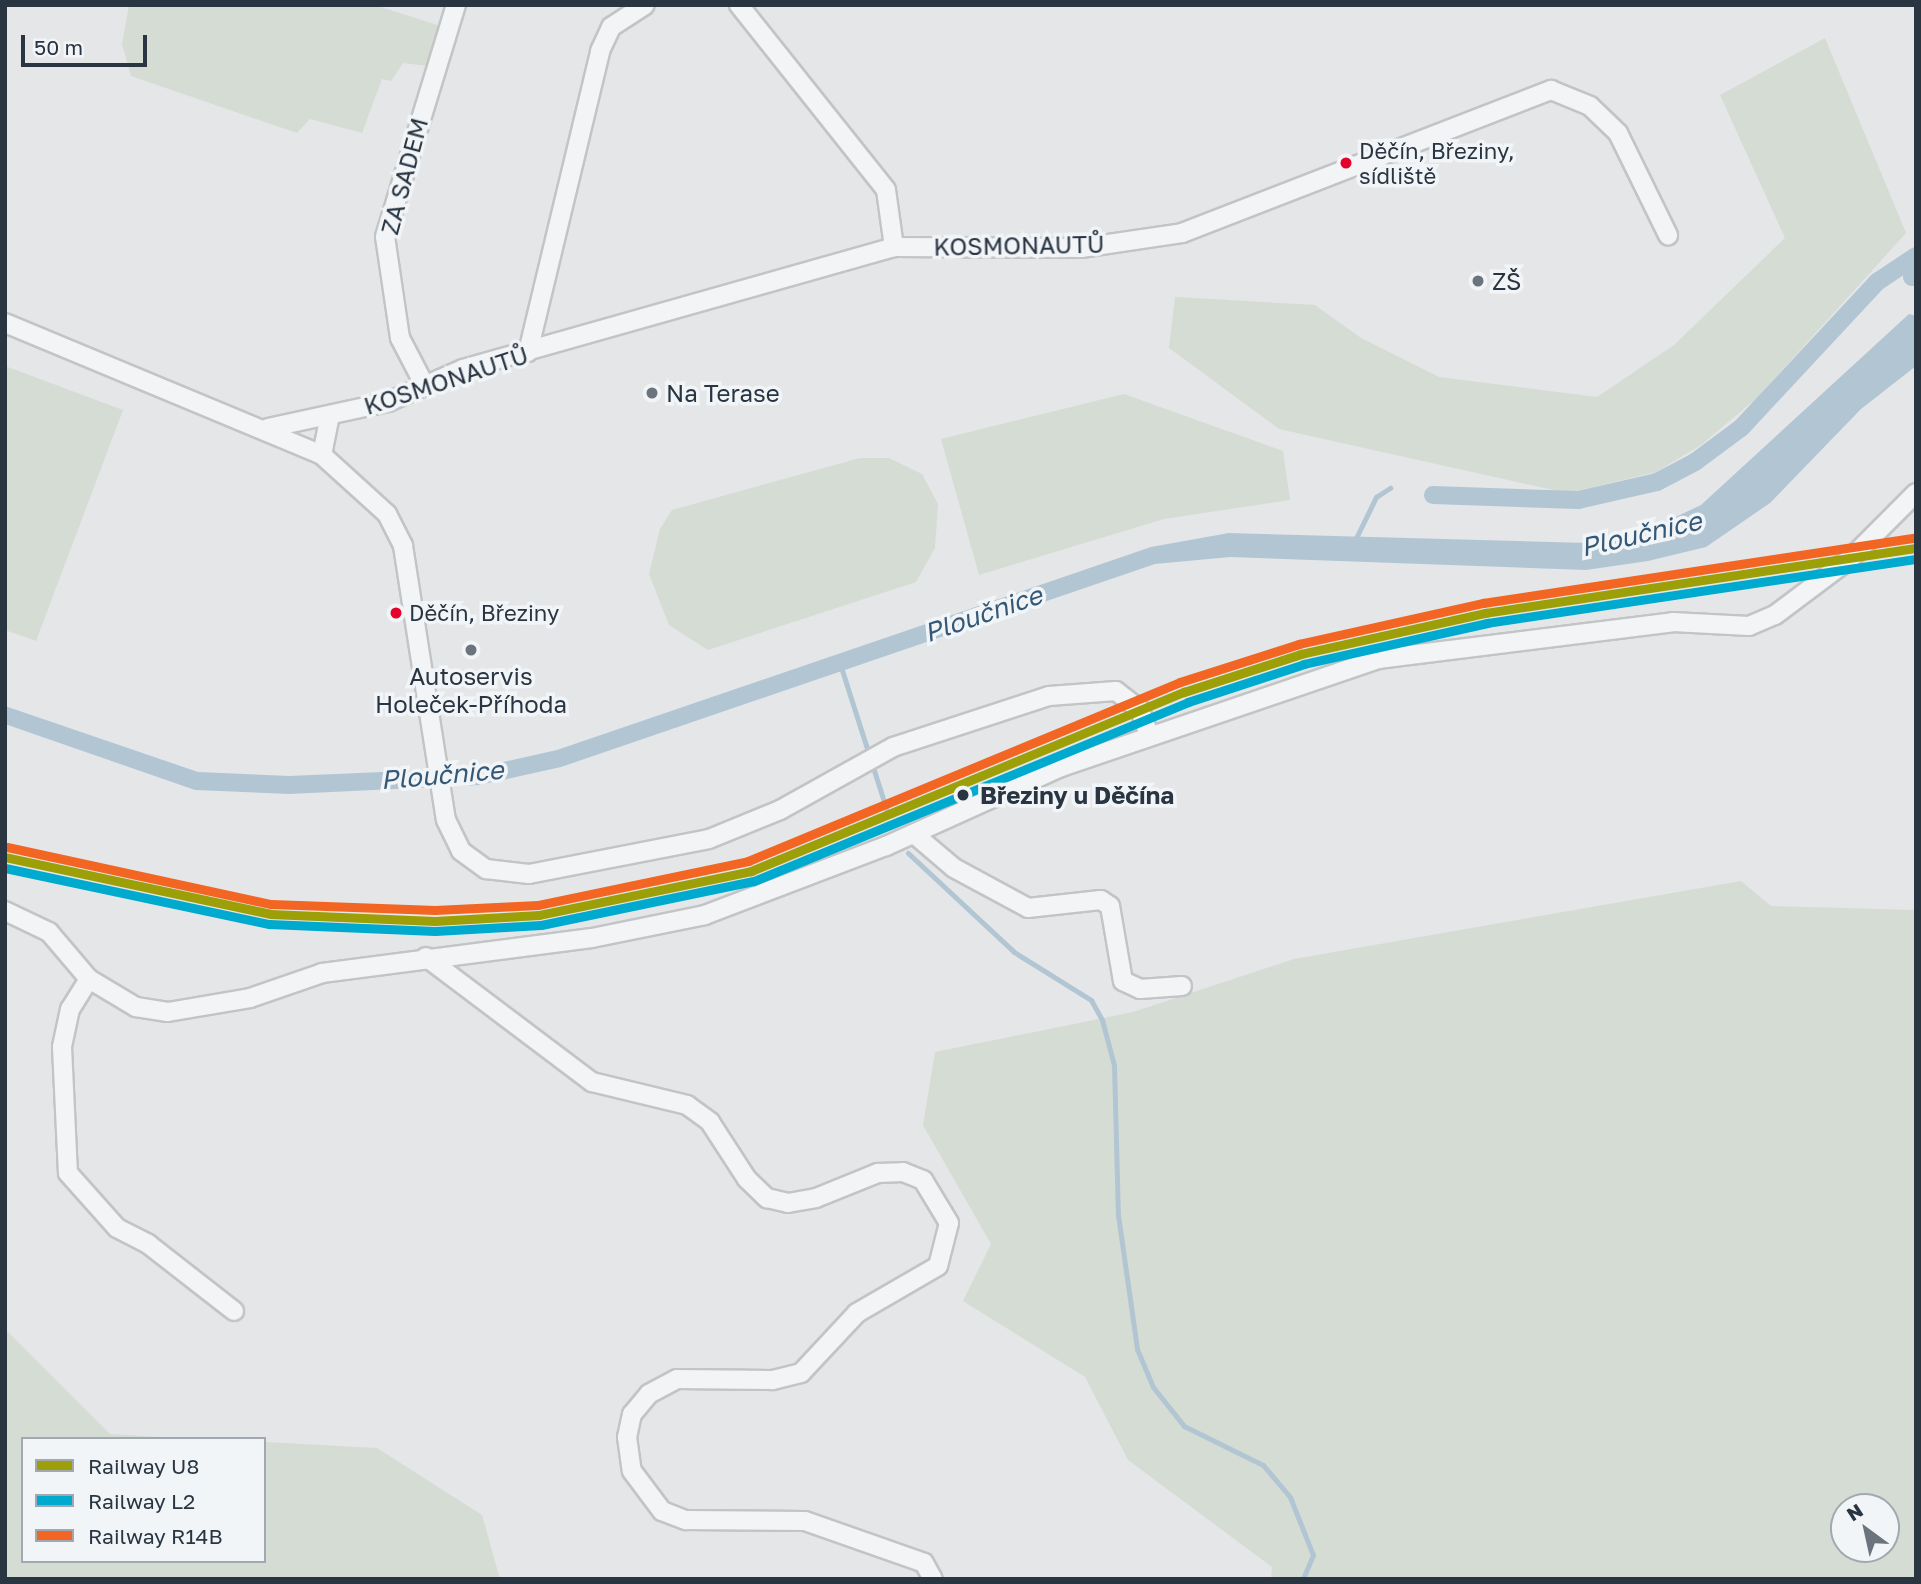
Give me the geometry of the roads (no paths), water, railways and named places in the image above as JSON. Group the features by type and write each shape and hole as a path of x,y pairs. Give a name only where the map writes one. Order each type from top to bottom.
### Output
{"street":[{"name":"ZA SADEM","path":"425,386 400,338 385,237 456,5"},
{"path":"528,352 587,91 611,27 627,14 645,5"},
{"path":"739,5 886,190 894,247"},
{"name":"KOSMONAUTŮ","path":"268,428 388,402 425,386 528,352 894,247 1081,248 1182,233 1551,90 1590,106 1618,133 1668,235"},
{"path":"5,323 268,428 322,455 387,514 403,545 430,736 446,820 471,861 505,875 529,874 709,839 780,810 878,755 1011,706 1082,691 1116,691 1130,699 1149,735"},
{"path":"322,455 330,415"},
{"path":"5,911 49,932 89,979 136,1007 197,1010 322,974 426,957 592,938 705,915 914,834 1149,735 1424,649 1674,622 1749,626 1775,615 1851,558 1916,493"},
{"path":"914,834 954,868 1028,908 1101,900 1110,906 1123,981 1140,989 1182,986"},
{"path":"426,957 592,1082 687,1105 710,1122 747,1179 767,1198 788,1203 816,1198 878,1173 903,1171 923,1180 949,1223 937,1266 857,1313 801,1373 772,1380 677,1378 649,1394 632,1415 627,1437 632,1471 662,1511 686,1520 804,1521 923,1563 933,1579"},
{"path":"89,979 70,1009 62,1047 68,1173 117,1228 234,1311"}],"water":[{"name":"Ploučnice","path":"1909,314 1916,316 1916,366 1861,409 1770,503 1706,547 1648,561 1586,570 1230,557 1155,564 561,767 479,785 289,794 195,790 5,724 5,706 198,772 289,776 477,768 557,750 1151,547 1229,533 1587,543 1644,532 1701,505"}],"waterway":[{"path":"1433,495 1578,500 1657,482 1695,462 1741,428 1877,282 1916,256"},
{"path":"1912,277 1916,268"},
{"path":"1356,538 1376,497 1390,488"},
{"path":"841,667 887,811"},
{"path":"908,853 1014,952 1091,1000 1102,1020 1114,1065 1118,1215 1137,1349 1153,1387 1184,1426 1263,1465 1290,1497 1313,1555 1303,1579"}],"rail line":[{"name":"R14B","path":"7,847 271,904 435,910 538,905 748,861 1180,682 1299,644 1483,603 1914,538"},
{"name":"U8","path":"5,857 270,914 435,921 539,915 751,871 1184,692 1301,654 1485,613 1916,548"},
{"name":"L2","path":"5,868 269,924 435,931 541,925 754,881 1188,702 1304,664 1487,623 1916,559"}],"place":[{"name":"Děčín, Březiny, sídliště","path":"1346,163"},
{"name":"ZŠ","path":"1478,281"},
{"name":"Na Terase","path":"652,393"},
{"name":"Děčín, Březiny","path":"396,613"},
{"name":"Autoservis Holeček-Příhoda","path":"471,650"},
{"name":"Březiny u Děčína","path":"963,795"}]}
